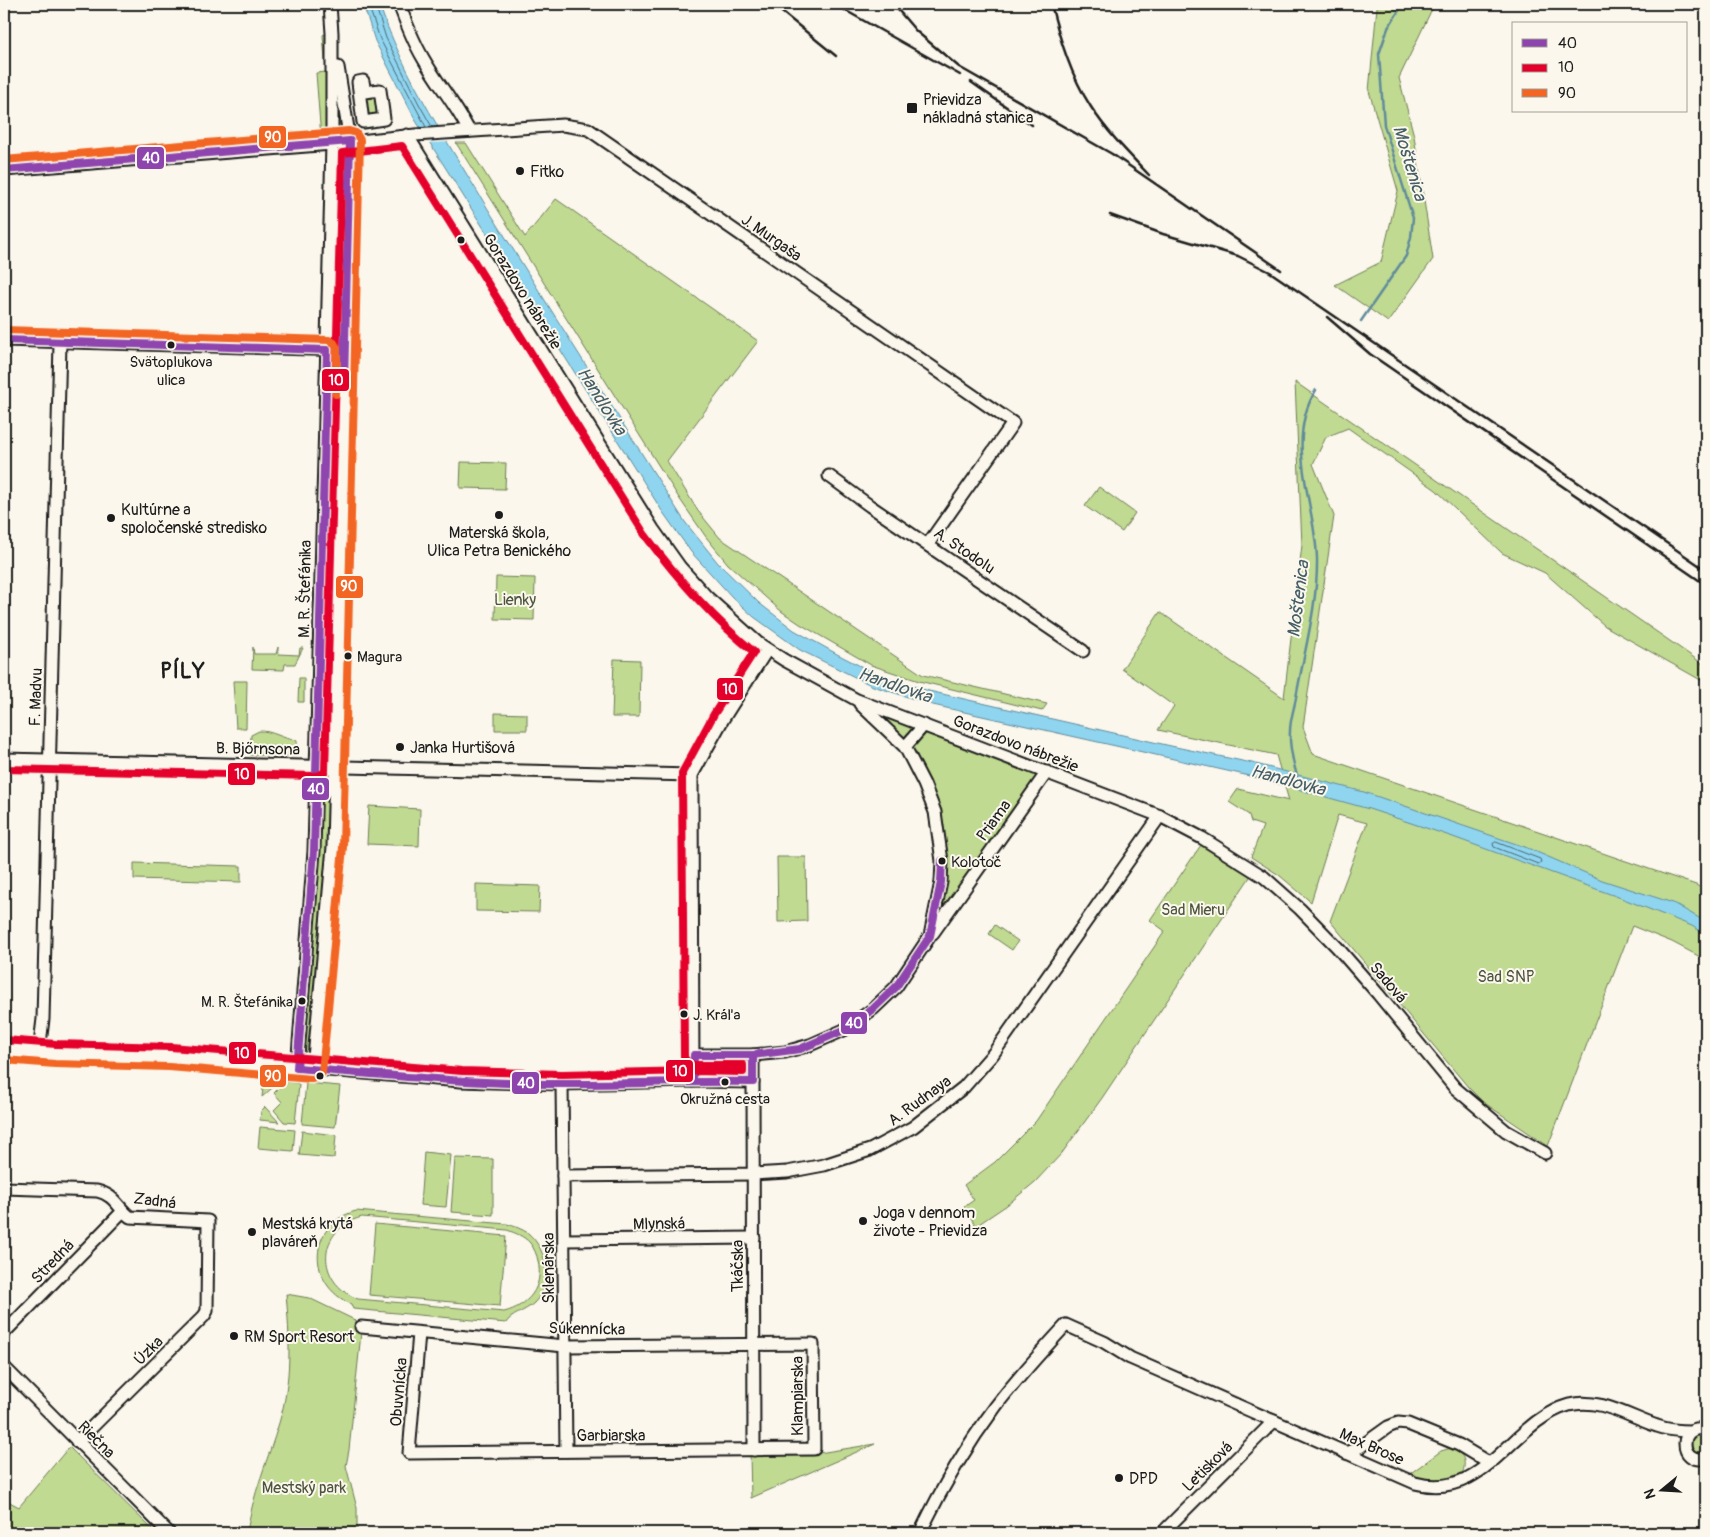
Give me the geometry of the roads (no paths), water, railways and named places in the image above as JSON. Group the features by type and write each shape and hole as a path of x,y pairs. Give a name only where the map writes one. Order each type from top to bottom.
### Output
{"street":[{"path":"313,1069 332,852 350,141 332,33 330,4"},
{"path":"399,4 408,30 423,59 461,113 469,131"},
{"name":"M. R. Štefánika","path":"297,1068 314,851 332,144 332,33"},
{"name":"J. Murgaša","path":"350,141 563,125 588,129 1013,423 928,544"},
{"name":"Gorazdovo nábrežie","path":"411,135 653,529 680,567 726,615 767,650 857,700 1160,816 1202,838"},
{"path":"4,170 350,141"},
{"path":"4,340 345,350"},
{"name":"F. Madvu","path":"39,1052 43,1018 60,343"},
{"name":"A. Stodolu","path":"829,476 1083,651"},
{"path":"693,1081 692,775 723,720 767,650"},
{"path":"694,1055 753,1055 785,1052 844,1030 874,1010 896,987 930,936 941,882 942,861 934,812 926,789 905,747 857,700"},
{"path":"905,747 924,725"},
{"name":"B. Bjőrnsona","path":"4,759 692,775"},
{"name":"Priama","path":"930,936 1047,772"},
{"name":"A. Rudnaya","path":"563,1176 787,1172 824,1165 870,1150 913,1127 964,1087 1007,1036 1160,816"},
{"name":"Sadová","path":"1202,838 1264,876 1300,909 1337,947 1378,994 1455,1088 1506,1131 1545,1153"},
{"path":"4,1050 170,1057 461,1081 562,1084 693,1081 753,1082"},
{"name":"Tkáčska","path":"753,1055 754,1450"},
{"name":"Sklenárska","path":"562,1084 566,1451"},
{"name":"Zadná","path":"4,1188 98,1191 107,1193 130,1217 208,1221 208,1266"},
{"name":"Stredná","path":"4,1333 123,1211"},
{"name":"Mlynská","path":"564,1240 754,1238"},
{"name":"Úzka","path":"77,1442 204,1316 207,1311 208,1266"},
{"name":"Max Brose","path":"920,1533 954,1468 996,1407 1026,1369 1066,1325 1104,1342 1130,1358 1415,1483 1427,1486 1451,1485 1466,1480 1489,1464 1555,1410 1571,1405 1588,1403 1607,1407 1658,1427 1685,1446 1692,1457 1698,1459 1706,1458"},
{"name":"Súkennícka","path":"361,1327 564,1346 813,1344"},
{"name":"Obuvnícka","path":"409,1453 419,1333"},
{"name":"Klampiarska","path":"813,1344 814,1449"},
{"name":"Riečna","path":"4,1367 169,1533"},
{"path":"1685,1446 1686,1438 1698,1430 1706,1418"},
{"name":"Letisková","path":"1162,1533 1274,1421"},
{"path":"1346,1453 1360,1447 1388,1427 1408,1424 1459,1445 1489,1464"},
{"name":"Max Brose","path":"1658,1427 1698,1430"},
{"name":"Garbiarska","path":"409,1453 814,1449"}],"water":[{"name":"Handlovka","path":"363,4 379,4 402,59 429,112 515,253 685,522 718,563 759,603 794,630 878,675 929,691 1252,763 1364,792 1525,847 1602,880 1673,903 1706,922 1706,935 1692,926 1621,898 1453,837 1369,809 1254,777 933,705 873,686 800,650 754,617 732,597 691,552 662,511 416,121 375,41"}],"waterway":[{"name":"Moštenica","path":"1361,321 1406,256 1411,237 1413,218 1384,125 1379,54 1388,28 1403,4"},
{"name":"Moštenica","path":"1297,776 1291,748 1290,727 1313,610 1317,575 1315,537 1304,472 1302,430 1307,410 1316,390"}],"railway":[{"path":"772,4 836,56"},
{"path":"834,4 960,75"},
{"path":"893,4 916,31 959,67 1112,154 1281,270"},
{"path":"1051,4 1067,57 1084,95 1111,134 1149,175"},
{"path":"971,82 1032,125"},
{"path":"1110,215 1163,234 1238,256 1270,272 1706,570"},
{"path":"1327,317 1370,354 1706,585"}],"place":[{"name":"Prievidza nákladná stanica","path":"912,108"},
{"name":"Fitko","path":"520,171"},
{"name":"Svätoplukova ulica","path":"171,345"},
{"name":"Materská škola, Ulica Petra Benického","path":"499,515"},
{"name":"Kultúrne a spoločenské stredisko","path":"111,518"},
{"name":"Magura","path":"348,656"},
{"name":"Janka Hurtišová","path":"400,747"},
{"name":"Kolotoč","path":"942,861"},
{"name":"M. R. Štefánika","path":"302,1001"},
{"name":"J. Kráľa","path":"684,1014"},
{"name":"Okružná cesta","path":"725,1082"},
{"name":"Joga v dennom živote - Prievidza","path":"863,1221"},
{"name":"Mestská krytá plaváreň","path":"252,1232"},
{"name":"RM Sport Resort","path":"234,1336"},
{"name":"DPD","path":"1119,1478"}],"district":[{"name":"PÍLY","path":"183,671"}],"park label":[{"name":"Lienky","path":"515,599"},
{"name":"Sad Mieru","path":"1193,909"},
{"name":"Sad SNP","path":"1506,976"},
{"name":"Mestský park","path":"304,1487"}]}
